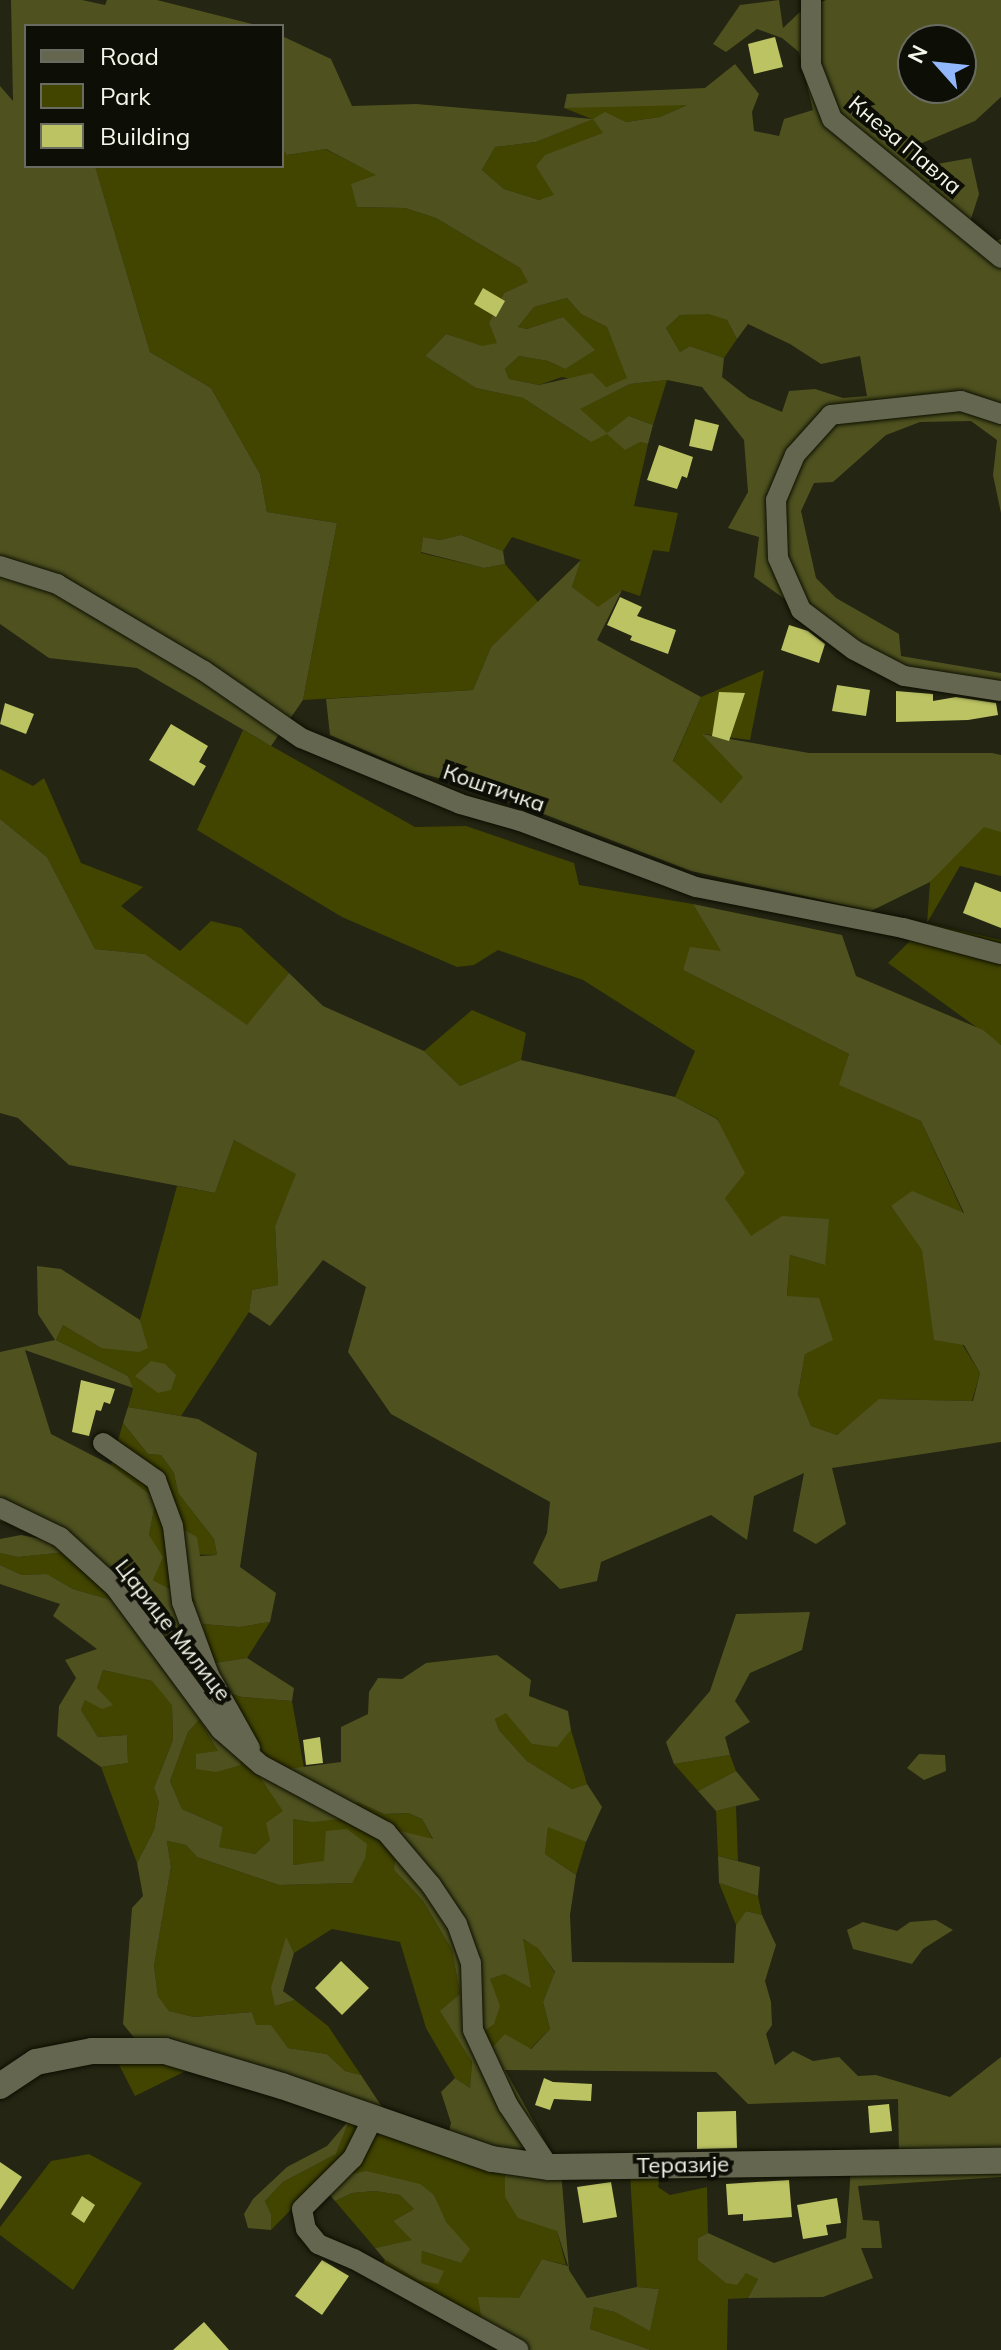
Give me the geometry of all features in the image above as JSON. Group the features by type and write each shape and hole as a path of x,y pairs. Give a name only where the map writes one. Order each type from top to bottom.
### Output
{"street":[{"name":"Кнеза Павла","path":"811,0 811,65 832,119 1001,258"},
{"path":"1001,414 961,401 831,415 795,455 776,500 778,558 801,610 854,650 904,676 1001,691"},
{"name":"Коштичка","path":"6,568 57,584 204,671 301,738 460,804 520,821 696,887 903,928 1001,954"},
{"name":"Царице Милице","path":"103,1443 156,1480 173,1526 182,1602 209,1675 261,1765"},
{"name":"Царице Милице","path":"0,1508 60,1537 115,1587 221,1730 261,1765 386,1832 431,1885 457,1924 471,1963 473,2030 508,2105 549,2167"},
{"name":"Теразије","path":"0,2086 36,2062 92,2051 165,2051 492,2159 549,2167 1001,2161"},
{"path":"373,2118 353,2158 302,2209 306,2229 318,2244 354,2259 519,2350"}],"green space":[{"path":"11,0 82,0 105,5 107,0 157,0 252,24 24,24 24,168 96,168 150,352 211,388 260,474 267,512 337,523 303,700 271,746 137,668 49,658 0,624 0,86 13,101"},
{"path":"779,0 783,28 803,9 826,0 1001,0 1001,97 975,121 922,143 920,167 971,158 979,194 970,222 991,243 1001,239 1001,513 993,475 997,440 971,421 920,422 886,435 833,482 814,483 801,511 816,578 836,598 899,634 901,656 1001,673 1001,699 899,681 754,577 759,537 728,528 748,492 744,440 702,387 667,380 630,384 580,409 607,433 629,416 653,425 648,444 640,442 625,450 607,434 591,442 523,398 476,388 425,356 446,334 482,346 497,343 489,323 504,293 528,282 520,268 436,218 405,208 357,207 351,184 376,175 326,149 287,155 284,151 284,37 331,59 352,106 416,104 593,119 605,112 626,122 660,117 687,105 564,108 567,94 705,88 735,64 759,94 752,112 754,131 779,136 784,119 813,110 799,52 782,38 757,29 726,52 713,44 740,5","holes":["593,119 603,133 545,155 536,166 554,195 539,200 504,189 482,170 495,147 536,142","567,298 581,314 607,327 627,378 606,387 592,373 539,385 509,379 505,369 519,356 548,361 565,369 595,350 563,317 527,329 518,327 534,307","709,314 727,320 737,339 748,324 790,344 821,364 860,356 867,396 843,398 815,389 789,391 782,412 749,398 722,377 724,358 690,346 680,352 666,328 680,315"]},
{"path":"689,104 660,117 626,122 605,113 594,120 604,133 555,196 539,200 504,189 482,170 495,147 536,142 592,119 564,108"},
{"path":"325,149 377,175 357,207 405,208 436,218 520,268 529,282 504,293 489,323 498,343 482,347 446,334 425,356 476,388 523,398 591,442 579,409 630,384 667,380 653,425 629,416 640,442 648,444 634,506 678,513 669,552 653,550 640,596 622,590 598,608 572,587 581,560 512,537 503,551 461,535 440,540 423,537 421,553 484,568 505,564 539,603 491,647 473,690 303,700 337,523 267,512 260,474 211,388 150,352 96,168 284,168 284,150 288,155"},
{"path":"567,298 581,314 607,327 628,378 606,387 562,377 539,385 509,379 505,369 519,356 548,361 565,369 563,317 527,329 518,327 534,307"},
{"path":"709,313 727,320 737,339 724,358 690,346 680,352 666,328 680,315"},
{"path":"461,535 503,551 505,564 484,568 421,552 423,537 440,540"},
{"path":"581,560 572,587 598,607 622,590 597,640 701,697 673,761 721,803 743,777 702,734 809,753 992,753 1001,755 1001,832 984,827 930,882 871,911 691,871 487,792 410,770 330,735 326,699 473,690 491,647"},
{"path":"764,670 750,740 704,734 744,777 721,803 673,762 701,697"},
{"path":"243,730 415,827 466,826 574,863 579,885 693,904 722,952 683,970 849,1054 840,1085 921,1121 964,1215 891,1206 923,1250 927,1287 980,1373 972,1401 880,1399 837,1435 811,1426 798,1394 805,1354 787,1297 790,1255 825,1265 751,1237 725,1198 718,1119 675,1097 695,1051 583,980 498,950 474,965 457,967 342,917 197,830"},
{"path":"0,769 33,786 44,778 81,863 143,887 121,906 180,951 211,921 241,928 289,973 247,1026 145,954 95,949 47,857 0,819"},
{"path":"0,819 47,857 95,949 145,954 247,1025 289,973 323,1006 424,1051 460,1086 521,1060 675,1097 717,1119 745,1173 725,1198 751,1236 782,1216 829,1219 825,1265 790,1255 787,1296 819,1298 833,1340 805,1354 798,1394 811,1426 837,1435 879,1399 973,1401 980,1373 964,1345 934,1340 922,1250 891,1206 912,1191 964,1213 921,1121 839,1085 849,1054 683,970 690,947 721,951 693,904 842,935 856,976 983,1030 1001,1045 1001,1442 832,1468 846,1524 816,1544 793,1531 804,1473 754,1496 747,1540 711,1515 601,1562 597,1581 560,1589 533,1563 547,1533 550,1502 391,1414 348,1352 366,1287 323,1260 270,1326 249,1312 252,1290 278,1285 275,1226 296,1174 234,1140 215,1193 69,1165 18,1118 0,1113"},
{"path":"996,825 1001,828 1001,876 960,866 927,923 930,882 976,828"},
{"path":"927,923 1001,940 1001,1045 888,963"},
{"path":"472,1010 526,1033 521,1060 460,1086 424,1051"},
{"path":"234,1140 297,1174 275,1226 278,1285 252,1290 249,1312 181,1416 128,1407 133,1389 128,1376 56,1340 63,1325 101,1348 147,1348 140,1320 177,1186 215,1193"},
{"path":"37,1266 61,1269 140,1320 148,1348 139,1352 101,1348 63,1325 56,1340 128,1376 133,1388 25,1350 51,1434 111,1465 156,1499 149,1535 163,1557 153,1580 196,1603 171,1553 182,1529 197,1537 200,1556 217,1555 214,1539 178,1493 174,1473 161,1455 148,1454 123,1423 128,1407 198,1419 257,1453 240,1567 276,1593 270,1622 239,1627 203,1624 214,1663 247,1658 294,1688 292,1701 242,1697 207,1687 236,1738 241,1765 216,1772 196,1769 196,1754 218,1751 199,1720 188,1732 170,1781 182,1809 223,1827 219,1847 255,1854 270,1840 266,1823 283,1811 257,1773 341,1762 341,1727 368,1714 369,1692 378,1678 402,1679 426,1663 497,1655 531,1680 529,1696 568,1711 571,1730 557,1747 532,1744 506,1713 495,1719 499,1730 527,1761 572,1789 587,1784 602,1807 586,1842 548,1827 545,1854 576,1875 570,1915 572,1962 734,1963 736,1925 746,1911 762,1915 776,1945 765,1981 771,2002 772,2025 766,2034 775,2065 793,2051 813,2061 839,2057 858,2076 876,2075 950,2097 1001,2057 1001,2177 858,2186 863,2220 879,2221 882,2248 861,2248 873,2278 823,2297 748,2298 758,2279 746,2273 737,2285 726,2283 698,2260 698,2238 708,2233 774,2263 846,2238 852,2154 899,2154 898,2099 748,2104 716,2072 505,2070 561,2170 569,2270 587,2298 637,2287 659,2289 650,2331 615,2312 594,2307 590,2329 651,2350 528,2350 483,2327 478,2297 519,2298 542,2259 568,2266 557,2231 518,2218 505,2197 505,2166 445,2148 451,2123 441,2092 455,2078 470,2088 472,2062 440,2011 460,1994 452,1950 423,1901 394,1870 400,1831 433,1839 422,1819 408,1813 384,1814 357,1802 351,1818 311,1822 293,1819 293,1865 324,1861 326,1831 347,1829 367,1844 365,1859 352,1883 279,1885 197,1857 186,1845 167,1841 171,1867 154,1966 158,1996 169,2011 194,2017 252,2012 256,2025 271,2025 288,2048 327,2054 345,2071 361,2075 384,2110 136,2040 123,2024 132,1908 143,1896 137,1863 154,1830 159,1802 154,1788 173,1740 172,1705 152,1681 103,1670 97,1688 113,1705 102,1709 85,1700 81,1710 98,1737 127,1735 128,1763 101,1767 57,1736 59,1706 76,1678 65,1660 97,1649 53,1616 60,1604 0,1584 0,1565 22,1575 47,1574 73,1589 111,1600 125,1592 86,1550 18,1557 0,1553 0,1539 21,1535 57,1542 54,1528 0,1521 0,1352 55,1340 38,1314","holes":["523,1939 538,1948 555,1972 543,2002 550,2029 531,2049 505,2034 491,2049 480,2034 494,2024 500,2006 490,1979 505,1974 531,1988"]},
{"path":"151,1361 165,1364 176,1375 171,1390 158,1393 135,1376"},
{"path":"123,1423 148,1454 161,1455 174,1473 178,1493 214,1539 217,1555 171,1554 197,1604 153,1580 149,1535 156,1499 111,1465"},
{"path":"86,1550 126,1592 111,1600 73,1589 47,1574 22,1575 0,1565 0,1553 18,1557"},
{"path":"810,1612 802,1650 750,1673 735,1701 750,1722 725,1737 730,1755 674,1764 666,1742 710,1691 736,1614"},
{"path":"270,1622 247,1658 214,1663 202,1624 239,1627"},
{"path":"103,1670 152,1681 172,1704 173,1740 154,1788 159,1802 154,1830 137,1863 101,1767 128,1763 127,1735 98,1737 81,1710 85,1700 112,1705 97,1688"},
{"path":"206,1687 242,1697 292,1701 304,1768 257,1773 284,1811 270,1840 255,1854 218,1847 223,1827 182,1809 170,1781 188,1732 199,1720 218,1751 241,1765"},
{"path":"506,1712 533,1744 557,1746 571,1730 587,1784 572,1789 527,1761 499,1730 495,1719"},
{"path":"919,1754 945,1755 946,1771 924,1780 907,1768"},
{"path":"730,1755 736,1771 698,1791 674,1764"},
{"path":"736,1771 760,1800 716,1811 698,1791"},
{"path":"357,1802 384,1814 408,1813 422,1819 433,1840 394,1870 423,1901 452,1950 460,1994 441,2011 472,2062 470,2088 455,2078 426,2028 400,1942 332,1929 294,1953 286,1939 275,2006 295,2000 328,2026 361,2075 345,2071 327,2054 288,2048 271,2026 256,2026 252,2012 194,2017 169,2011 158,1996 154,1966 171,1867 167,1841 186,1845 197,1857 279,1885 351,1883 365,1859 292,1865 293,1819 311,1822"},
{"path":"736,1806 738,1861 718,1856 716,1811"},
{"path":"548,1826 586,1842 576,1875 545,1854"},
{"path":"718,1856 760,1867 758,1896 719,1883"},
{"path":"719,1883 758,1896 762,1915 746,1911 736,1925"},
{"path":"936,1920 953,1930 923,1949 912,1964 853,1949 847,1930 863,1922 897,1931 910,1922"},
{"path":"286,1937 294,1953 283,1991 295,2000 275,2006 271,1988"},
{"path":"522,1939 538,1947 555,1973 543,2002 550,2029 530,2049 491,2050 479,2034 490,1979 505,1974"},
{"path":"115,2057 198,2065 135,2096"},
{"path":"350,2119 505,2167 557,2231 566,2265 542,2259 519,2298 483,2327 373,2279 385,2260 418,2280 422,2251 461,2263 434,2195 319,2181 271,2230 271,2214 265,2201 283,2182 336,2154"},
{"path":"350,2119 336,2154 283,2182 265,2201 271,2214 271,2230 248,2228 244,2214 253,2199 287,2167 327,2146"},
{"path":"89,2154 142,2183 73,2290 0,2235 0,2227 51,2161"},
{"path":"366,2171 420,2184 434,2195 446,2222 470,2249 461,2263 422,2251 421,2263 444,2271 438,2284 418,2280 385,2260 375,2248 412,2240 393,2221 414,2209 400,2195 375,2191 352,2193 335,2201 318,2181"},
{"path":"630,2175 660,2176 658,2187 670,2195 707,2187 708,2233 698,2238 758,2279 748,2298 728,2299 727,2350 651,2350 590,2329 594,2307 615,2312 650,2330 659,2289 637,2287"},
{"path":"375,2191 400,2195 414,2209 393,2221 413,2240 375,2248 335,2201 352,2193"}],"building":[{"path":"775,37 783,67 754,74 748,44"},
{"path":"483,288 505,301 496,317 474,304"},
{"path":"695,419 719,425 712,451 689,446"},
{"path":"659,445 693,457 687,478 682,476 677,489 647,480"},
{"path":"620,597 642,607 637,616 676,630 668,654 630,640 632,636 607,625"},
{"path":"789,625 808,631 825,644 819,663 781,650"},
{"path":"837,685 870,690 866,716 832,711"},
{"path":"896,691 933,694 933,701 956,697 996,703 998,715 968,720 896,722"},
{"path":"719,692 745,693 729,741 712,736"},
{"path":"5,703 34,714 26,734 0,724"},
{"path":"171,724 208,746 199,762 206,766 194,786 149,760"},
{"path":"975,882 1001,892 1001,928 963,913"},
{"path":"81,1380 115,1389 110,1404 104,1402 101,1411 96,1410 89,1436 72,1432"},
{"path":"320,1737 323,1763 306,1765 303,1740"},
{"path":"341,1961 369,1988 342,2015 315,1988"},
{"path":"544,2078 553,2082 592,2084 591,2101 554,2099 550,2110 535,2105"},
{"path":"889,2104 892,2131 870,2133 868,2106"},
{"path":"736,2111 737,2148 697,2149 697,2112"},
{"path":"0,2162 22,2177 0,2210"},
{"path":"789,2180 792,2217 743,2221 743,2214 728,2215 726,2184"},
{"path":"611,2182 617,2217 583,2223 577,2187"},
{"path":"82,2196 95,2205 84,2223 71,2214"},
{"path":"837,2198 841,2223 826,2225 828,2235 803,2239 797,2205"},
{"path":"322,2260 349,2276 322,2315 295,2296"},
{"path":"204,2322 229,2350 173,2350"}]}
